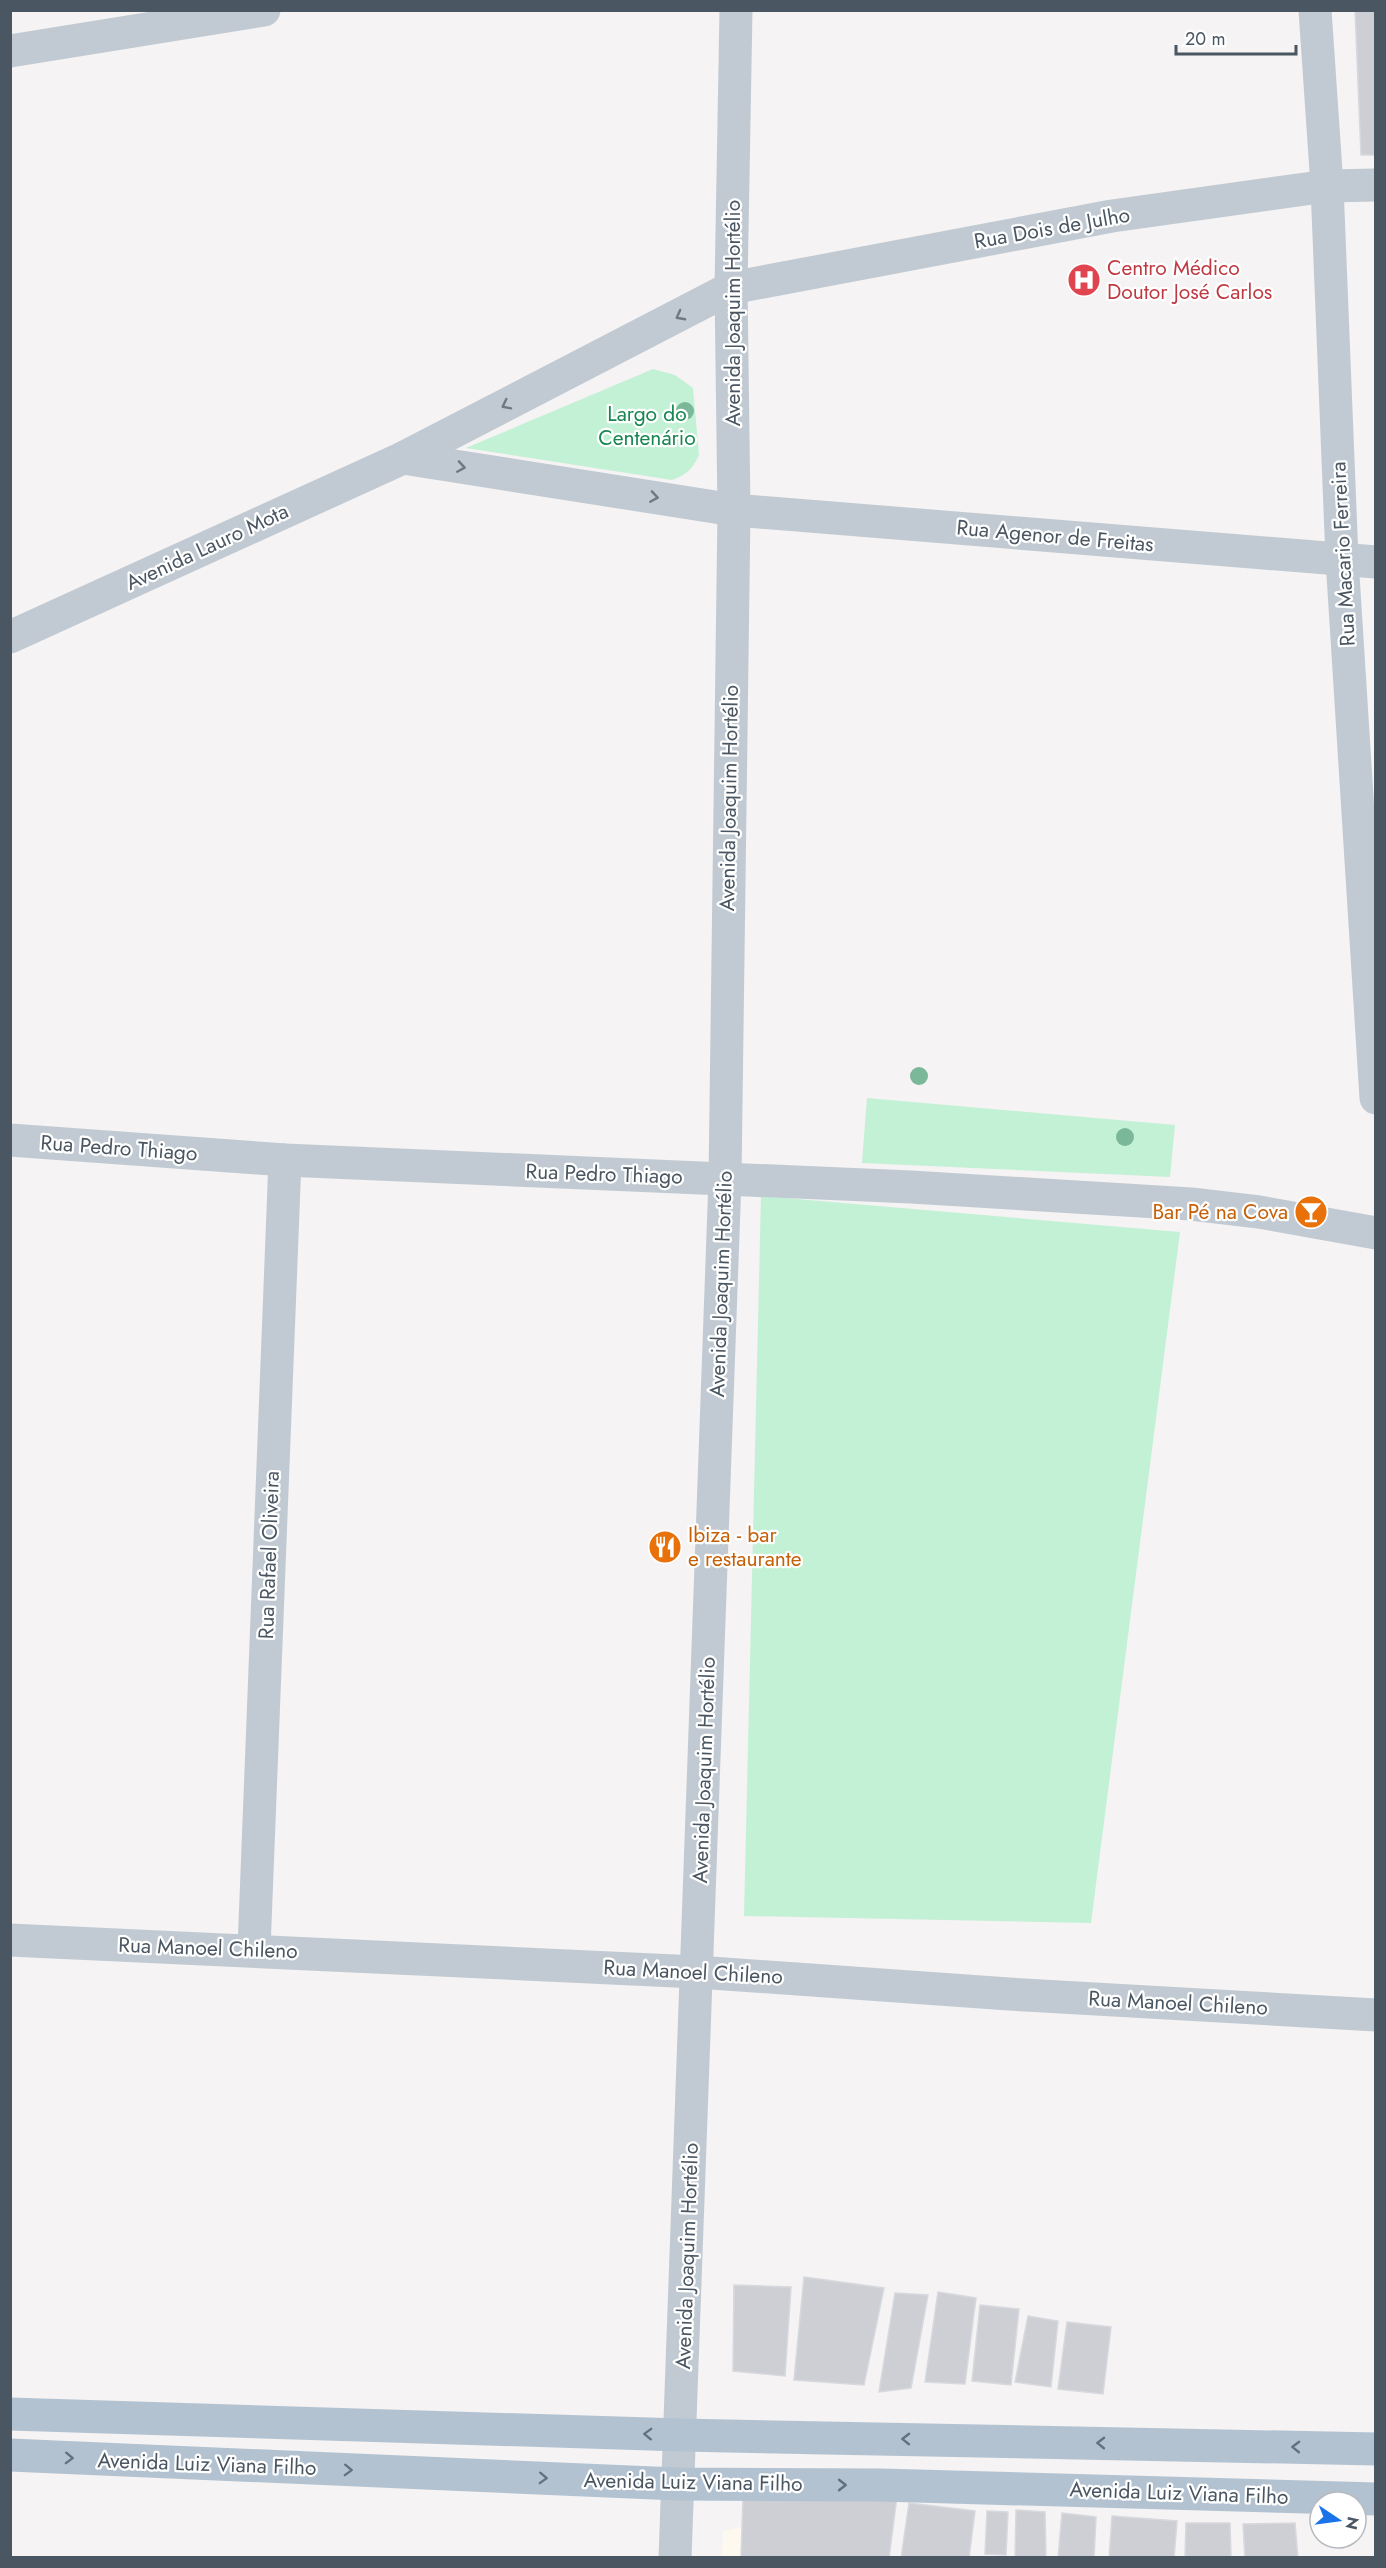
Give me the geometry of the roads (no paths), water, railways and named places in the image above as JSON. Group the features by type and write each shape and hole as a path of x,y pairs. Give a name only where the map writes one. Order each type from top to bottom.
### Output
{"main road":[{"name":"Avenida Luiz Viana Filho","path":"10,2414 681,2435 1376,2449"},
{"path":"1333,2490 1335,2448"},
{"name":"Avenida Luiz Viana Filho","path":"10,2455 677,2484 881,2485 1308,2497"}],"street":[{"path":"10,51 264,10"},
{"name":"Avenida Joaquim Hortélio","path":"675,2558 724,1179 734,510 731,288 736,10"},
{"name":"Rua Macario Ferreira","path":"1315,10 1327,186 1342,559 1376,1098"},
{"name":"Rua Dois de Julho","path":"731,288 1112,216 1327,186 1376,185"},
{"name":"Avenida Lauro Mota","path":"10,637 403,458 731,288"},
{"path":"403,458 734,510"},
{"name":"Rua Agenor de Freitas","path":"734,510 1376,562"},
{"name":"Rua Pedro Thiago","path":"10,1140 285,1160 724,1179 1213,1206 1376,1233"},
{"name":"Rua Rafael Oliveira","path":"254,1949 285,1160"},
{"name":"Rua Manoel Chileno","path":"10,1940 254,1949 697,1972 1010,1994 1376,2015"}],"place":[{"name":"Centro Médico Doutor José Carlos","path":"1084,280"},
{"name":"Bar Pé na Cova","path":"1311,1212"},
{"name":"Ibiza - bar e restaurante","path":"665,1547"}],"park label":[{"name":"Largo do Centenário","path":"647,426"}]}
